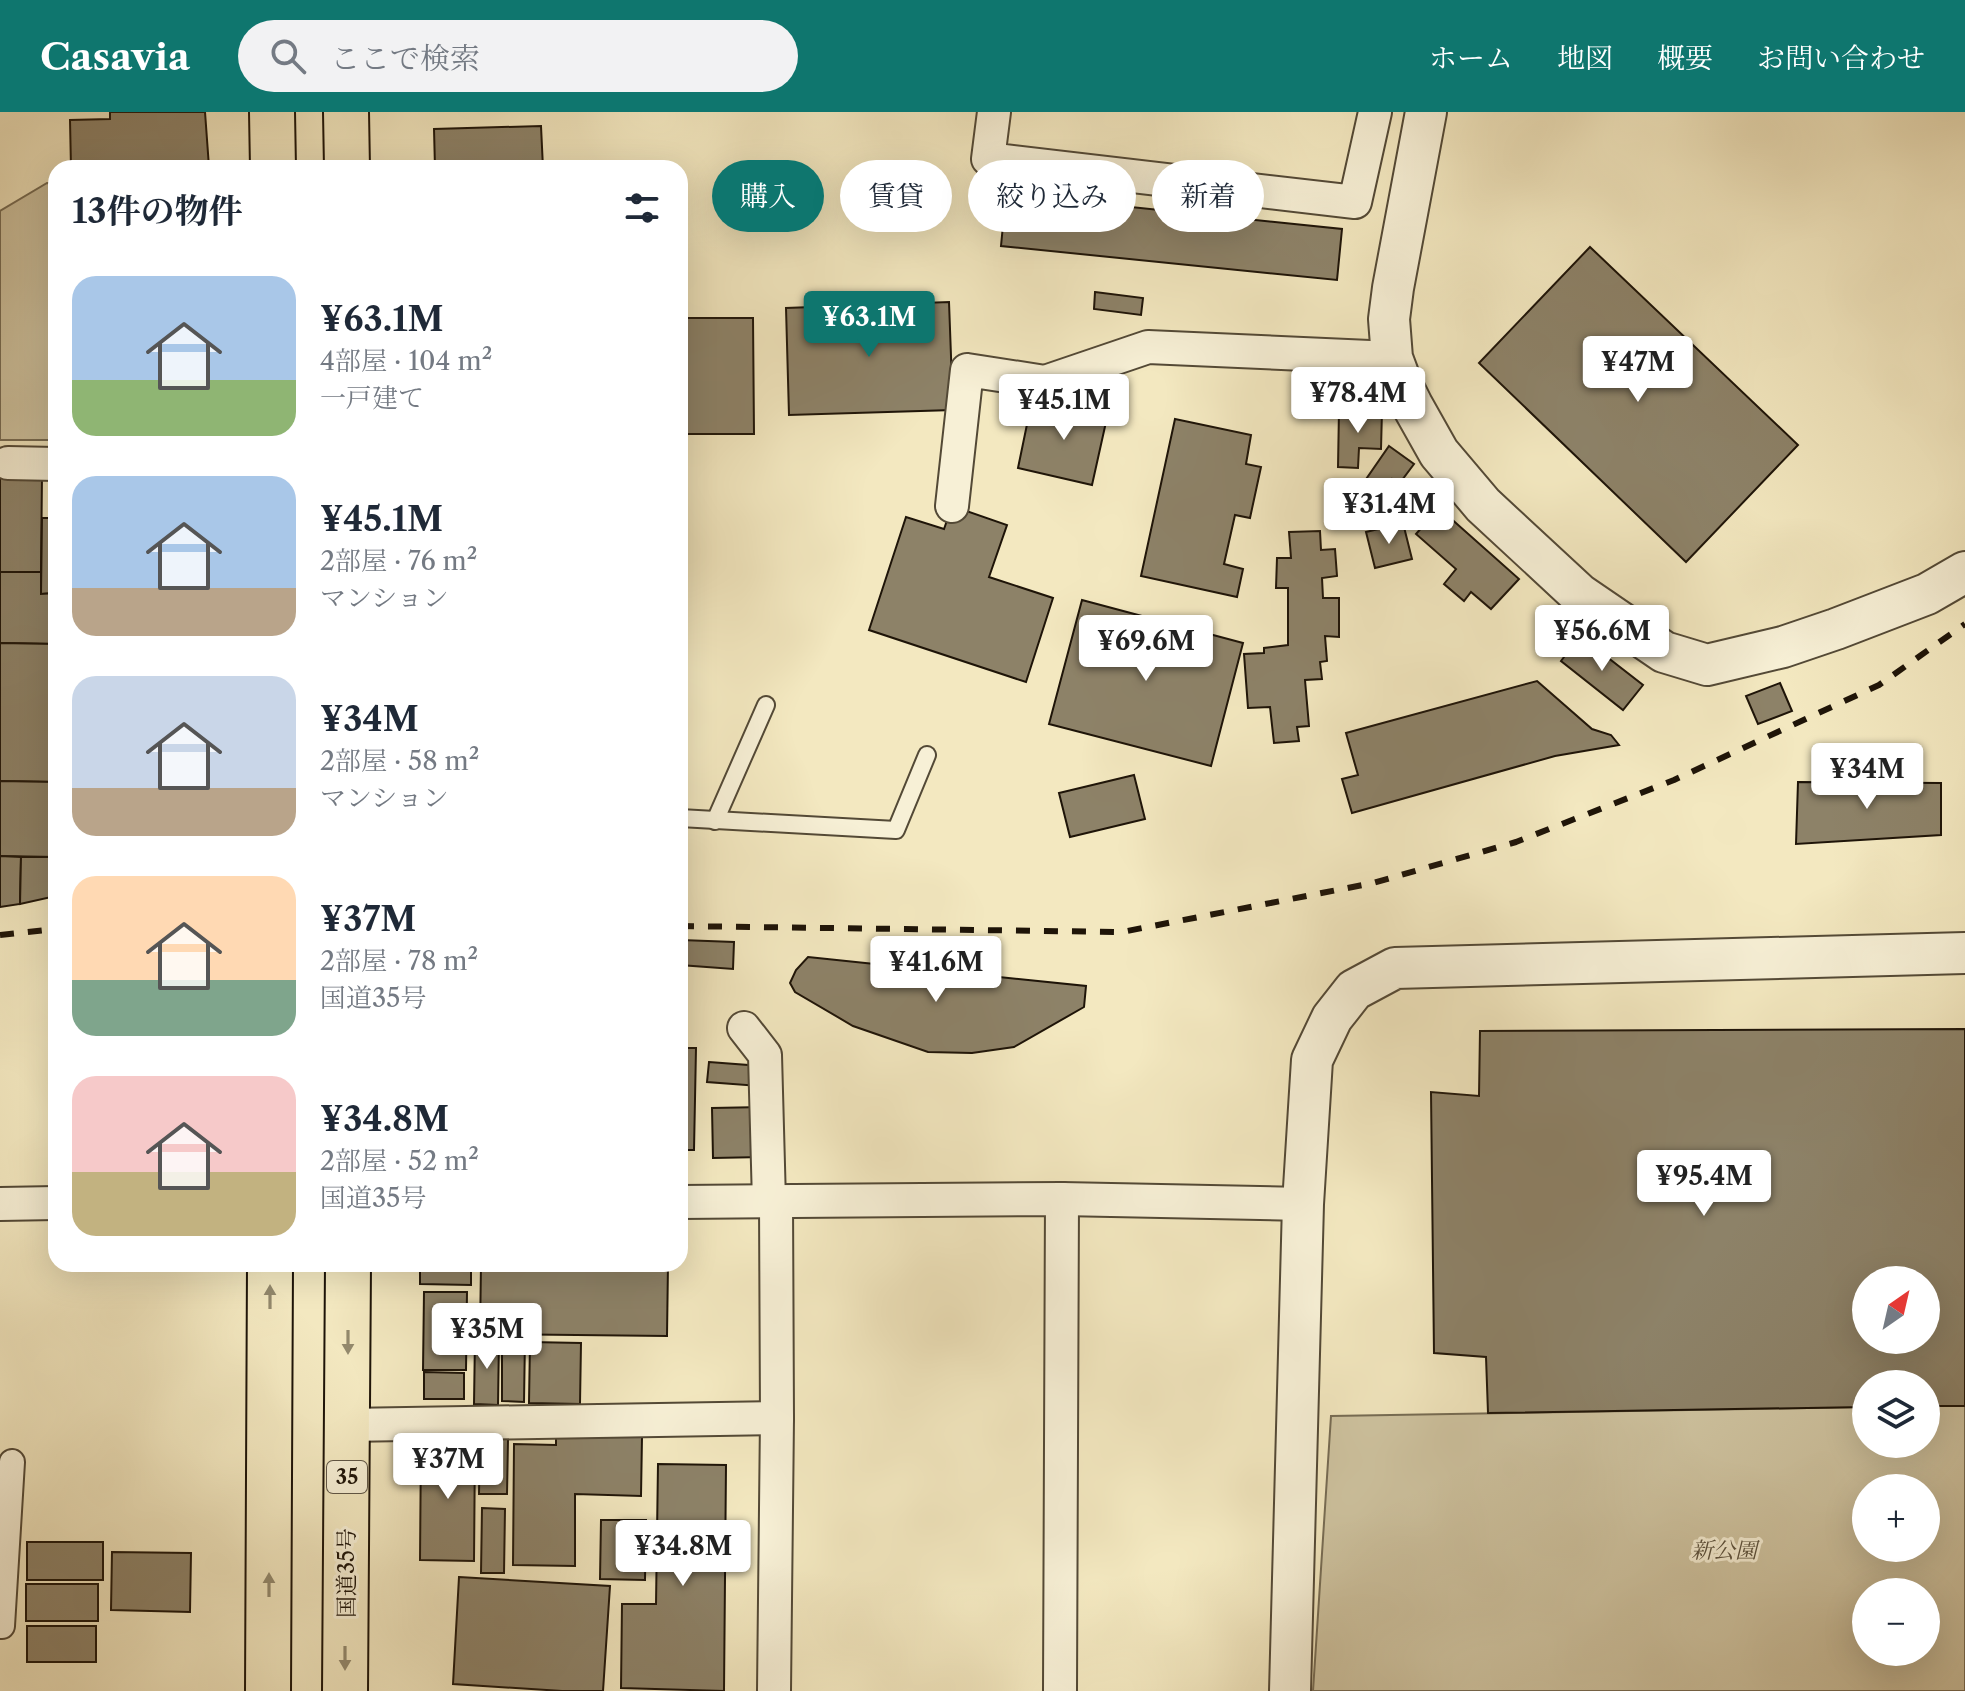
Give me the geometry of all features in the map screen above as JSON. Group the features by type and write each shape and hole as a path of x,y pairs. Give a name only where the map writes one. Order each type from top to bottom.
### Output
{"highway":[{"path":"272,112 273,160"},
{"path":"346,112 347,160"},
{"path":"268,1691 270,1272"},
{"name":"国道35号","path":"345,1691 348,1272"}],"street":[{"path":"994,112 988,159 1355,202 1375,112"},
{"path":"1426,112 1393,288 1389,319 1392,358 1412,405 1439,453 1483,505 1579,594 1664,652 1707,665 1783,647 1927,594 1965,572"},
{"path":"952,506 967,370 1045,382 1148,347 1392,358"},
{"path":"4,463 48,464"},
{"path":"1290,1691 1303,1204 1312,1060 1332,1018 1354,990 1395,968 1965,953"},
{"path":"744,1028 765,1055 773,1202 777,1418 774,1691"},
{"path":"688,1202 1062,1199 1303,1204"},
{"path":"1060,1691 1062,1199"},
{"path":"0,1204 48,1203"},
{"path":"347,1425 777,1418"},
{"path":"0,1626 12,1462"}],"lane":[{"path":"715,821 766,705"},
{"path":"688,819 896,830 927,755"}],"green space":[{"path":"48,183 48,440 0,440 0,211"},
{"name":"新公園","path":"1940,1406 1965,1406 1965,1691 1313,1691 1331,1416 1852,1407 1852,1458 1940,1458"}],"building":[{"path":"110,112 205,112 208,160 71,160 70,120 110,119"},
{"path":"541,126 543,160 435,160 434,129"},
{"path":"1136,208 1152,209 1152,232 1264,232 1264,221 1342,229 1337,280 1001,246 1002,232 1136,232"},
{"path":"1590,247 1798,445 1686,562 1479,363"},
{"path":"1095,292 1143,298 1141,315 1094,309"},
{"path":"949,302 953,410 789,415 786,308"},
{"path":"688,318 753,318 754,434 688,434"},
{"path":"1065,404 1108,413 1092,485 1018,468 1031,405 1063,411"},
{"path":"1339,410 1382,411 1381,449 1359,448 1358,468 1338,467"},
{"path":"1175,419 1251,435 1246,464 1261,467 1250,518 1235,515 1224,564 1243,569 1237,597 1141,576"},
{"path":"1389,446 1414,464 1399,484 1392,479 1380,497 1362,485"},
{"path":"0,474 42,475 41,572 0,572"},
{"path":"952,506 1007,525 989,577 1053,598 1026,682 869,630 906,517 944,529"},
{"path":"1439,508 1519,579 1491,609 1471,592 1464,601 1444,584 1456,569 1416,534"},
{"path":"42,518 48,518 48,594 41,594"},
{"path":"1403,523 1412,559 1375,568 1366,532"},
{"path":"1320,531 1321,550 1335,549 1337,576 1322,578 1323,598 1339,598 1339,637 1325,636 1327,661 1320,662 1322,679 1305,680 1309,726 1297,727 1299,741 1274,743 1270,707 1248,708 1244,654 1264,653 1264,648 1288,645 1288,588 1276,588 1277,558 1291,558 1289,532"},
{"path":"0,572 41,572 41,594 48,594 48,644 0,643"},
{"path":"1082,600 1243,643 1211,766 1049,724"},
{"path":"1580,636 1643,685 1623,710 1561,661"},
{"path":"0,643 48,644 48,782 0,781"},
{"path":"1537,681 1592,729 1611,735 1619,745 1555,756 1352,813 1342,779 1358,775 1346,733"},
{"path":"1780,683 1792,711 1758,724 1746,696"},
{"path":"1134,775 1145,819 1070,837 1059,793"},
{"path":"0,781 48,782 48,857 0,856"},
{"path":"1798,782 1941,783 1941,835 1796,844"},
{"path":"0,856 21,857 20,904 0,907"},
{"path":"21,857 48,857 48,898 20,904"},
{"path":"688,940 734,942 733,969 688,966"},
{"path":"808,957 1086,986 1084,1007 1014,1047 972,1053 928,1052 853,1026 795,992 790,983 796,970"},
{"path":"1965,1029 1965,1406 1940,1406 1940,1370 1852,1370 1852,1407 1488,1413 1486,1357 1434,1353 1431,1092 1479,1096 1480,1031"},
{"path":"688,1048 696,1048 694,1150 688,1150"},
{"path":"709,1062 761,1066 759,1086 707,1082"},
{"path":"765,1107 766,1157 713,1158 712,1108"},
{"path":"420,1272 471,1272 471,1285 420,1284"},
{"path":"481,1272 668,1272 667,1336 480,1334"},
{"path":"424,1292 467,1292 466,1370 423,1370"},
{"path":"475,1338 499,1338 498,1405 474,1404"},
{"path":"502,1338 525,1338 524,1402 502,1401"},
{"path":"530,1342 581,1343 580,1404 529,1403"},
{"path":"424,1372 464,1373 464,1399 424,1399"},
{"path":"556,1435 642,1437 641,1496 575,1494 575,1566 513,1565 514,1444 556,1445"},
{"path":"480,1439 508,1439 507,1494 479,1494"},
{"path":"421,1441 475,1442 474,1561 420,1560"},
{"path":"658,1464 726,1465 724,1691 621,1688 622,1604 656,1604"},
{"path":"482,1508 505,1509 504,1573 481,1573"},
{"path":"601,1520 646,1520 645,1580 600,1579"},
{"path":"27,1542 103,1542 103,1580 27,1580"},
{"path":"112,1552 191,1553 190,1612 111,1610"},
{"path":"459,1577 610,1586 603,1691 453,1684"},
{"path":"26,1584 98,1584 98,1621 26,1621"},
{"path":"27,1626 96,1626 96,1662 27,1662"}],"railway":[{"path":"688,926 1122,932 1373,883 1516,842 1674,780 1879,685 1965,624"},
{"path":"0,935 48,930"}]}
